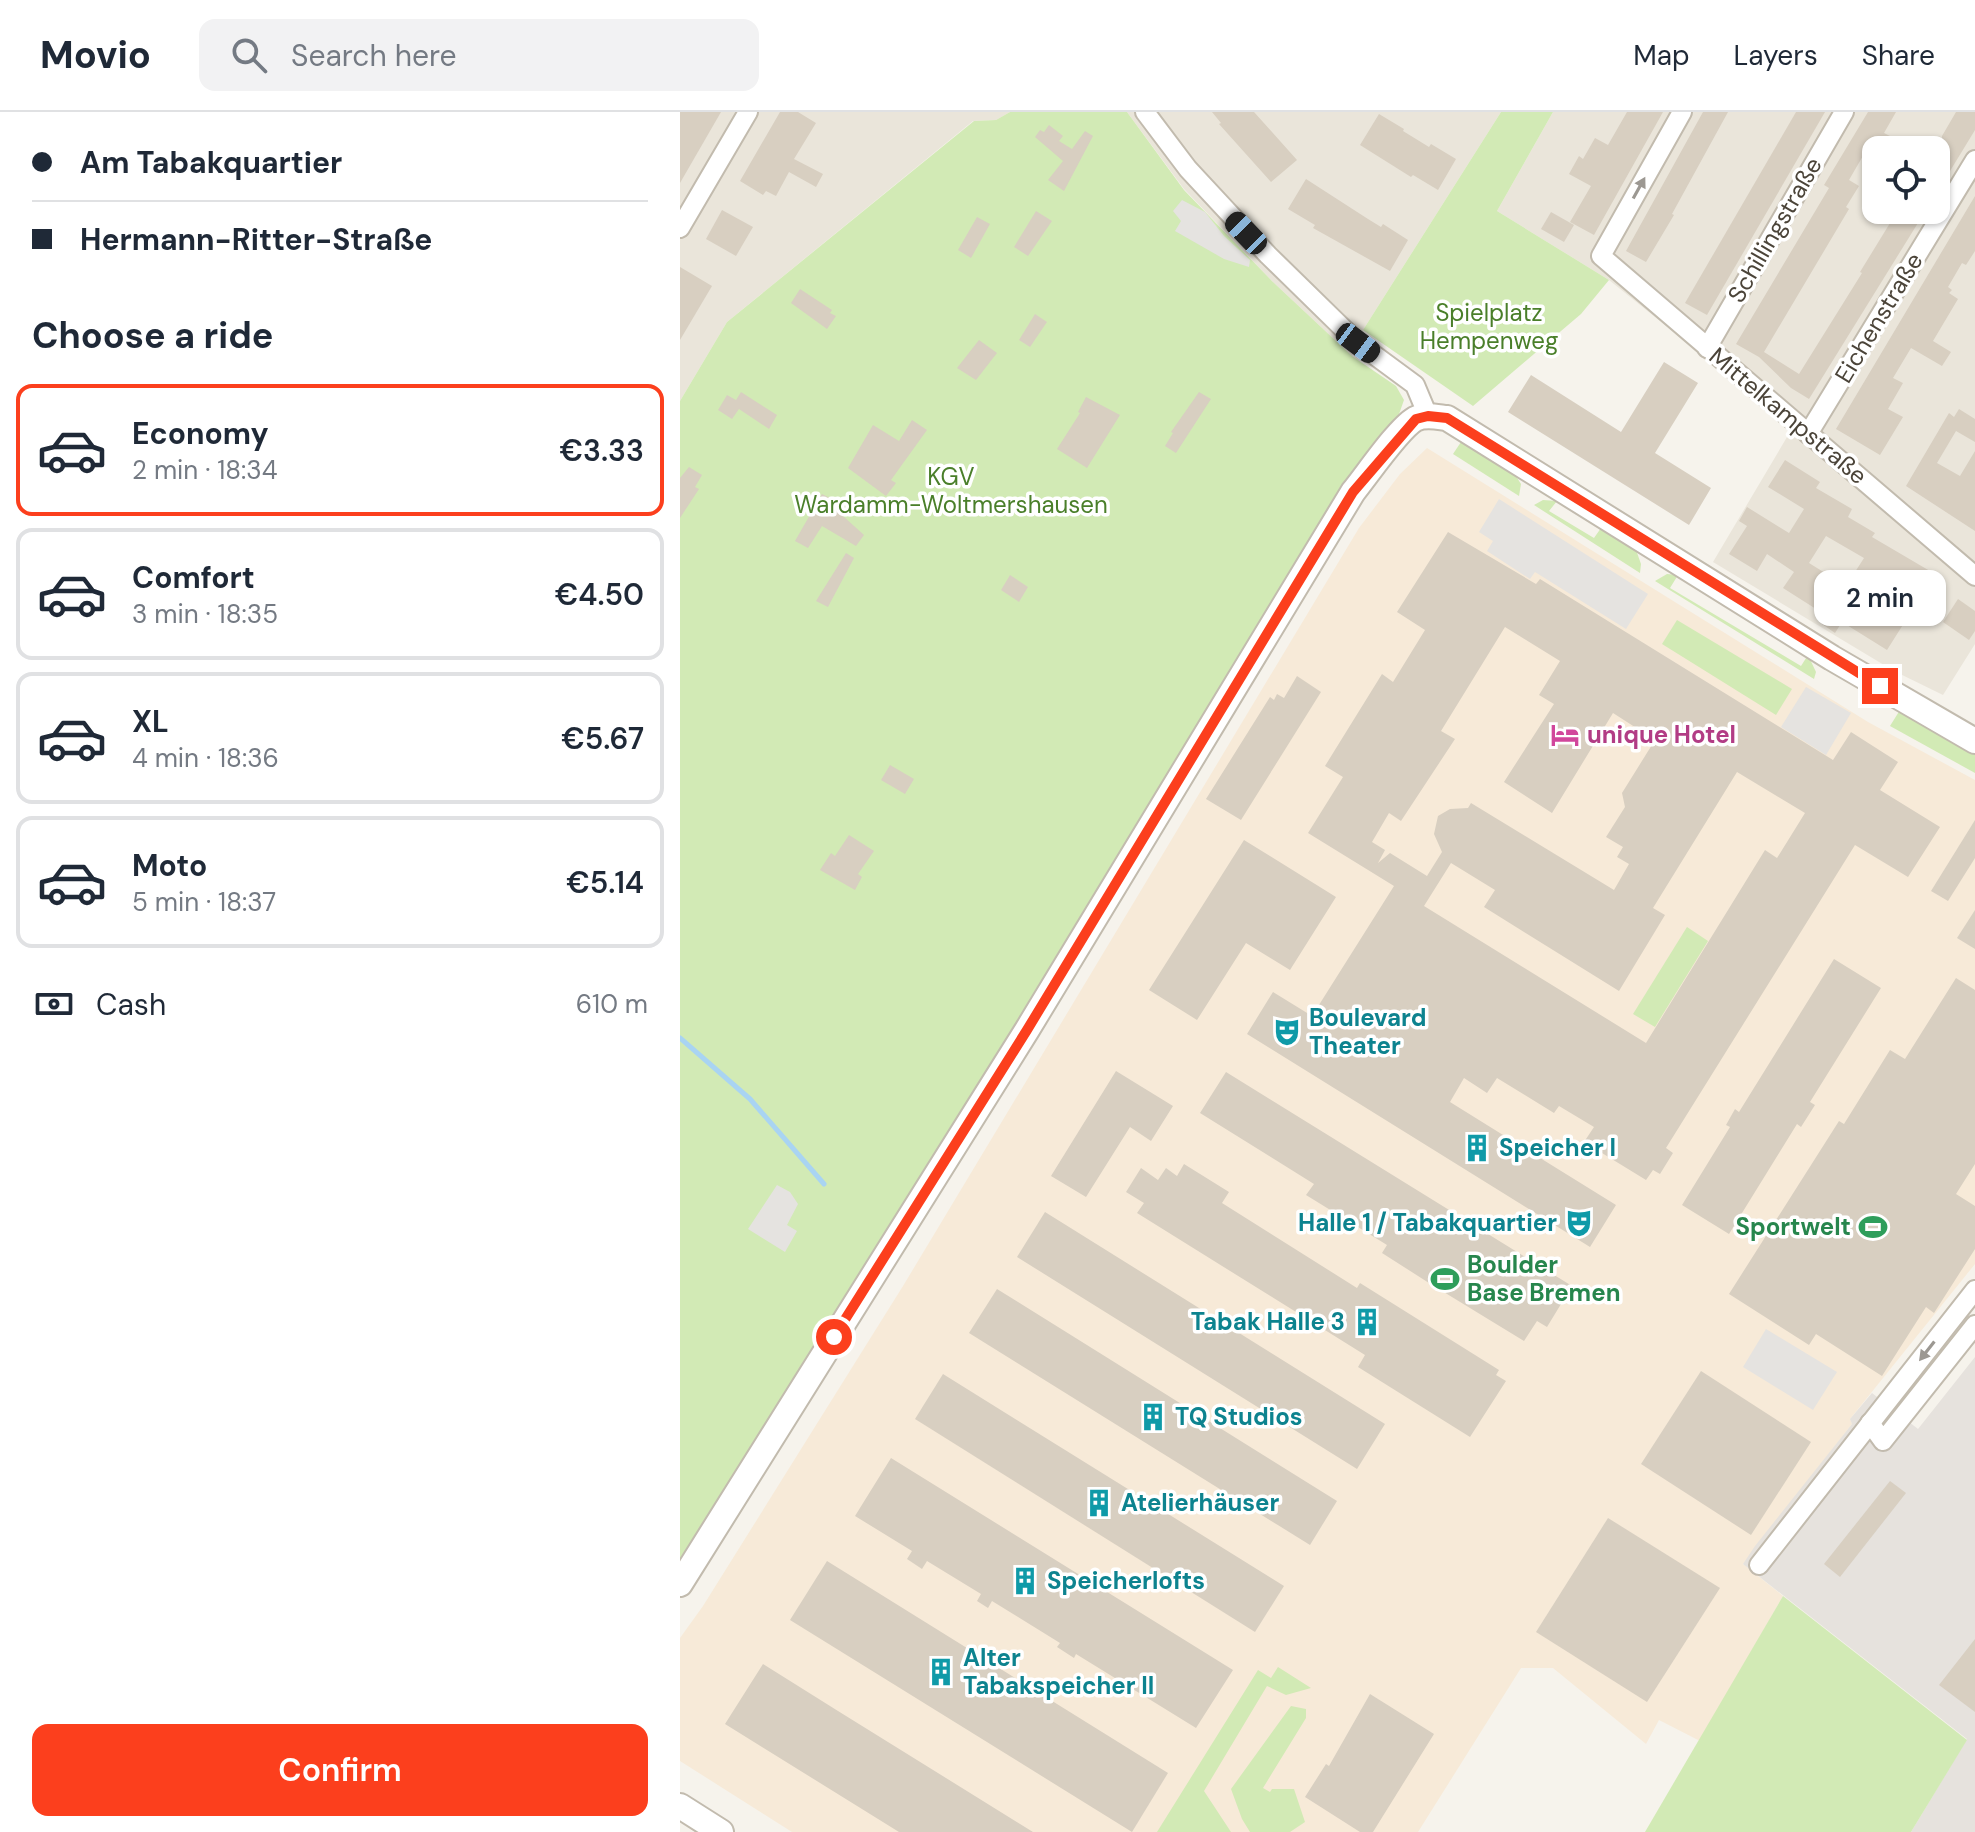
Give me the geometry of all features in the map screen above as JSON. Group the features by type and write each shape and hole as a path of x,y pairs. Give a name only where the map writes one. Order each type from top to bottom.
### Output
{"street":[{"path":"680,228 748,112"},
{"path":"1145,112 1188,169 1278,265 1358,343 1415,385 1428,416"},
{"name":"Mittelkampstraße","path":"1682,112 1601,256 1975,576"},
{"name":"Schillingstraße","path":"1707,348 1844,112"},
{"name":"Eichenstraße","path":"1808,434 1975,160"},
{"path":"680,1584 1027,1030 1353,492 1404,429 1416,419 1428,416 1447,418 1832,658 1975,741"},
{"path":"1759,1565 1975,1290"},
{"path":"1870,1423 1883,1441 1975,1325"},
{"path":"680,1806 721,1832"}],"shaded area":[{"path":"680,112 1010,112 996,120 973,121 727,322 680,401"},
{"path":"1127,112 1501,112 1363,330 1352,356 1273,282 1184,189"},
{"path":"1553,112 1975,112 1975,644 1943,695 1894,671 1713,562 1790,432 1701,354 1609,280 1497,211"},
{"path":"1182,200 1205,212 1224,236 1250,260 1249,267 1224,259 1175,231 1181,221 1173,211"},
{"path":"1427,448 1868,722 1975,780 1975,1264 1850,1419 1852,1424 1743,1564 1783,1596 1700,1741 1659,1720 1646,1744 1553,1668 1521,1668 1418,1832 792,1832 680,1761 680,1638 903,1286 1359,528 1400,474"},
{"path":"1499,499 1648,594 1626,629 1535,572 1530,579 1487,551 1493,541 1479,532"},
{"path":"1806,687 1851,713 1826,755 1781,727"},
{"path":"777,1185 790,1192 798,1204 787,1225 797,1231 785,1252 748,1229"},
{"path":"1766,1329 1837,1372 1813,1410 1743,1367"},
{"path":"1975,1357 1975,1832 1911,1832 1967,1739 1743,1564 1852,1424 1850,1419 1872,1393 1918,1429"}],"green space":[{"name":"KGV Wardamm-Woltmershausen","path":"1010,112 1127,112 1184,190 1273,282 1352,356 1396,386 1404,400 1398,417 1366,459 680,1572 680,401 727,322 974,121 996,120"},
{"name":"Spielplatz Hempenweg","path":"1501,112 1553,112 1497,211 1609,280 1581,314 1473,406 1363,330"},
{"path":"1463,439 1512,470 1521,484 1519,496 1453,454"},
{"path":"1543,500 1557,501 1549,511 1594,538 1601,528 1635,547 1641,564 1640,573 1534,505"},
{"path":"1667,574 1678,575 1670,588 1801,666 1808,655 1816,672 1814,679 1655,581"},
{"path":"1677,620 1792,689 1776,715 1662,644"},
{"path":"1900,710 1972,750 1975,754 1975,773 1890,726"},
{"path":"1687,927 1708,941 1655,1027 1633,1014"},
{"path":"1783,1596 1967,1740 1911,1832 1645,1832"},
{"path":"1278,1667 1311,1688 1286,1695 1267,1686 1204,1791 1231,1832 1157,1832 1258,1670 1271,1678"},
{"path":"1291,1706 1306,1709 1306,1718 1263,1788 1270,1792 1272,1789 1294,1789 1305,1822 1290,1832 1250,1832 1231,1789"}],"building":[{"path":"680,112 721,112 680,183"},
{"path":"780,112 798,112 816,123 794,159 823,174 816,187 789,172 776,196 766,191 763,195 740,181"},
{"path":"1212,112 1254,112 1297,160 1271,182"},
{"path":"1627,112 1663,112 1594,235 1570,222 1591,186 1569,174 1579,156 1583,159 1595,138 1608,145"},
{"path":"1703,112 1728,112 1646,262 1626,251"},
{"path":"1796,112 1825,112 1707,315 1685,303"},
{"path":"1868,112 1896,112 1884,133 1890,136 1862,136 1862,158 1849,180 1859,186 1846,207 1849,209 1764,352 1799,374 1889,224 1917,224 1809,399 1791,388 1759,357 1736,344 1829,188 1824,185"},
{"path":"1956,112 1975,112 1975,130 1950,171 1950,136 1942,136"},
{"path":"1379,114 1429,147 1431,144 1456,159 1438,190 1360,145"},
{"path":"1049,125 1063,136 1059,141 1072,149 1085,131 1093,136 1064,191 1048,180 1063,161 1035,137"},
{"path":"1306,179 1381,227 1383,224 1408,240 1390,271 1313,228 1315,225 1288,209"},
{"path":"1975,196 1975,251 1966,265 1962,263 1948,287 1952,290 1949,293 1958,299 1933,341 1951,352 1942,366 1911,348 1893,378 1903,383 1888,409 1903,417 1880,455 1836,429"},
{"path":"722,210 753,227 736,256 706,239"},
{"path":"1036,211 1052,221 1028,256 1014,247"},
{"path":"1551,212 1574,225 1564,242 1541,229"},
{"path":"977,217 990,224 971,258 958,250"},
{"path":"680,267 712,286 680,340"},
{"path":"800,289 832,310 830,313 836,316 827,329 791,303"},
{"path":"1035,314 1047,322 1030,347 1019,340"},
{"path":"979,340 997,353 976,380 957,368"},
{"path":"1664,362 1698,383 1655,453 1711,488 1689,525 1508,412 1531,375 1621,432"},
{"path":"741,392 777,415 769,429 739,409 732,419 718,410 727,395 736,400"},
{"path":"1199,392 1211,399 1176,453 1165,446"},
{"path":"1086,397 1120,415 1087,468 1057,449 1080,413"},
{"path":"1959,409 1975,419 1975,442 1956,431 1937,463 1960,476 1975,451 1975,531 1906,486 1949,413 1954,417"},
{"path":"912,420 927,430 891,480 896,483 886,496 848,468 873,425 899,441"},
{"path":"1785,460 1820,482 1816,488 1852,509 1848,517 1875,533 1872,537 1935,574 1887,650 1842,622 1835,633 1822,624 1827,616 1783,588 1794,572 1767,554 1757,571 1729,554 1747,526 1739,521 1747,507 1789,533 1804,509 1768,487","holes":["1826,536 1864,558 1846,586 1809,563"]},
{"path":"689,467 702,475 695,487 699,489 680,518 680,478"},
{"path":"822,494 836,501 833,507 864,535 856,546 822,526 808,548 795,541"},
{"path":"1448,532 1536,584 1540,579 1833,760 1851,732 1898,762 1880,790 1940,827 1908,877 1855,845 1666,1148 1673,1153 1660,1174 1653,1170 1646,1180 1584,1142 1594,1127 1559,1106 1554,1113 1497,1078 1487,1093 1464,1078 1450,1102 1616,1205 1590,1247 1247,1034 1273,992 1312,1016 1394,886 1308,833 1343,777 1325,766 1382,674 1393,682 1425,630 1397,612","holes":["1505,627 1560,661 1539,695 1554,704 1504,782 1552,813 1613,713 1655,740 1622,793 1625,807 1606,837 1623,847 1617,857 1629,864 1614,890 1471,803 1468,808 1450,809 1438,816 1434,834 1442,852 1427,876 1390,853 1378,863 1385,850 1372,842 1389,813 1401,821 1455,739 1441,731","1737,772 1805,813 1777,858 1765,850 1646,1043 1424,906 1451,863 1495,890 1484,907 1619,991 1665,915 1653,908"]},
{"path":"846,553 854,558 828,607 816,601"},
{"path":"1010,575 1028,587 1019,602 1001,590"},
{"path":"1958,599 1975,611 1975,631 1969,640 1943,622"},
{"path":"1297,676 1321,692 1241,820 1206,799 1270,697 1274,700 1277,694 1284,698"},
{"path":"890,765 914,779 905,794 881,780"},
{"path":"1975,820 1975,858 1948,901 1931,891"},
{"path":"849,835 874,851 858,874 862,877 855,890 820,870 831,853 835,856"},
{"path":"1244,840 1336,897 1290,970 1246,943 1197,1020 1149,990"},
{"path":"1975,910 1975,949 1957,938"},
{"path":"1834,959 1881,988 1810,1102 1815,1105 1801,1127 1797,1124 1729,1234 1682,1205 1730,1127 1726,1125 1735,1109 1739,1112"},
{"name":"Sportwelt","path":"1956,978 1975,990 1975,1164 1956,1194 1975,1206 1975,1249 1934,1313 1926,1307 1882,1376 1816,1334 1809,1345 1729,1294 1839,1121 1844,1124 1890,1050 1905,1059"},
{"path":"1116,1071 1173,1106 1151,1141 1130,1127 1086,1197 1051,1176"},
{"path":"1226,1072 1572,1286 1547,1327 1537,1321 1524,1341 1429,1283 1382,1253 1387,1245 1306,1195 1314,1184 1200,1113"},
{"name":"Tabak Halle 3","path":"1184,1164 1229,1192 1222,1203 1357,1288 1360,1283 1499,1370 1496,1375 1506,1381 1470,1437 1358,1367 1365,1355 1137,1213 1144,1203 1126,1192 1141,1168 1158,1180 1166,1168 1177,1176"},
{"path":"1045,1212 1385,1424 1357,1469 1017,1257"},
{"name":"TQ Studios","path":"997,1289 1337,1501 1310,1545 969,1333"},
{"path":"1701,1371 1811,1442 1751,1535 1641,1464"},
{"name":"Atelierhäuser","path":"943,1374 1284,1586 1255,1632 915,1419"},
{"name":"Speicherlofts","path":"891,1458 1233,1670 1196,1728 1076,1654 1074,1658 1057,1647 1060,1643 992,1601 988,1608 977,1601 981,1594 927,1561 922,1569 907,1559 912,1551 855,1516"},
{"path":"1890,1481 1906,1493 1840,1577 1824,1564"},
{"path":"1608,1518 1720,1588 1647,1702 1536,1632"},
{"name":"Alter Tabakspeicher II","path":"827,1561 1168,1773 1132,1832 790,1620"},
{"path":"1975,1639 1975,1712 1939,1685"},
{"path":"763,1664 1033,1832 899,1832 725,1724"},
{"path":"1370,1694 1434,1734 1373,1832 1360,1832 1305,1797 1326,1764 1329,1766"}],"waterway":[{"path":"680,1038 750,1099 824,1184"}],"place":[{"name":"unique Hotel","path":"1565,735"},
{"name":"Boulevard Theater","path":"1287,1032"},
{"name":"Speicher I","path":"1477,1148"},
{"name":"Halle 1 / Tabakquartier","path":"1579,1223"},
{"name":"Sportwelt","path":"1873,1227"},
{"name":"Boulder Base Bremen","path":"1445,1279"},
{"name":"Tabak Halle 3","path":"1367,1322"},
{"name":"TQ Studios","path":"1153,1417"},
{"name":"Atelierhäuser","path":"1099,1503"},
{"name":"Speicherlofts","path":"1025,1581"},
{"name":"Alter Tabakspeicher II","path":"941,1672"}],"route":[{"path":"834,1337 1027,1030 1279,609 1353,492 1404,429 1416,419 1428,416 1447,418 1880,686"}]}
